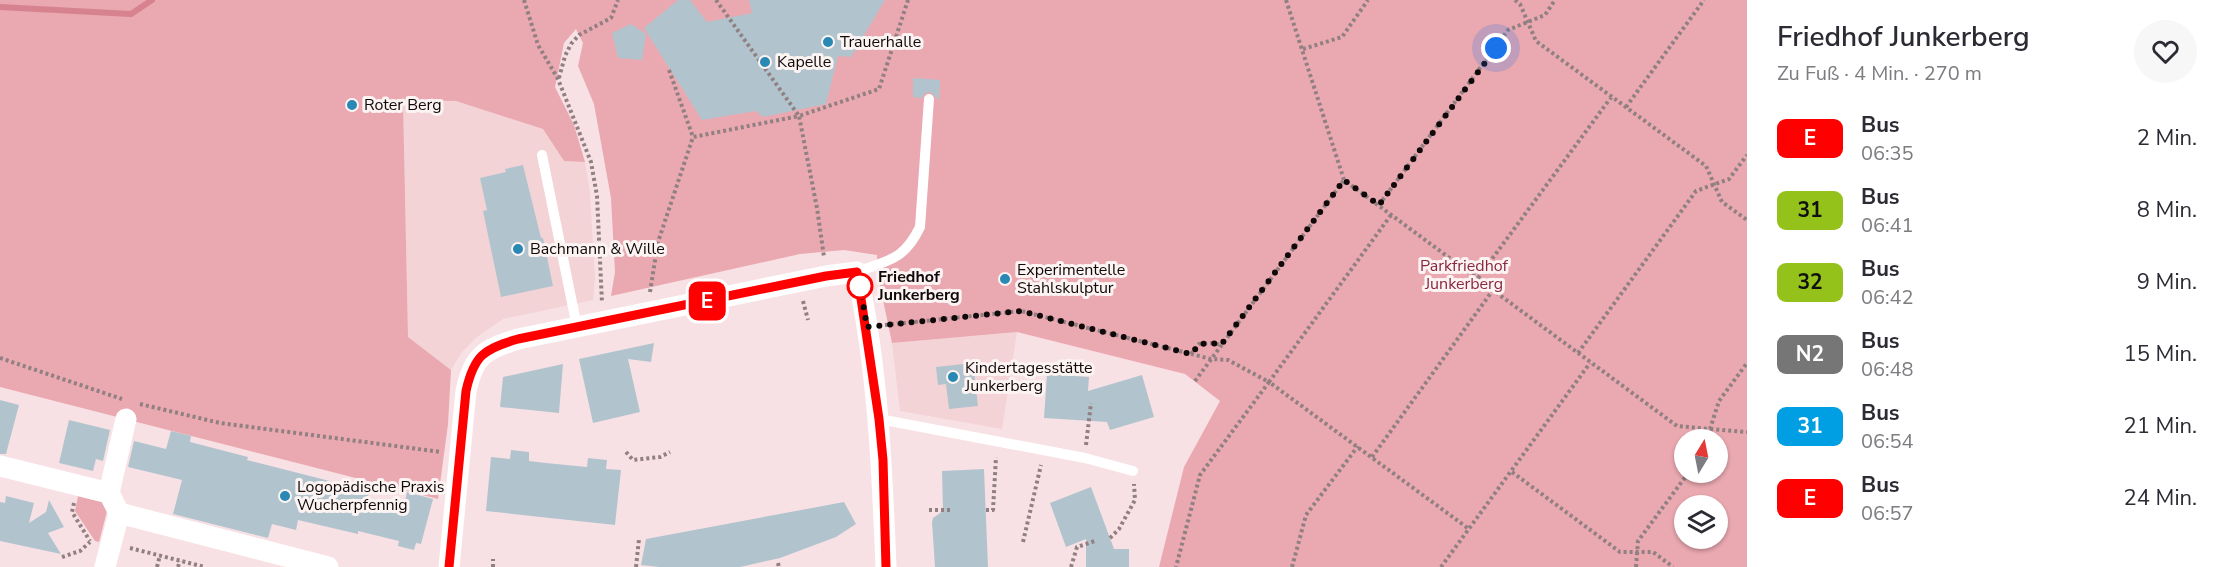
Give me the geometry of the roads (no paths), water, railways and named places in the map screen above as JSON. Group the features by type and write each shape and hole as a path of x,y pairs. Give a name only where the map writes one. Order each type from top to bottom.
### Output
{"street":[{"path":"449,567 466,391 469,378 481,356 491,347 518,339 826,276 857,272 879,419 883,460 886,567"},
{"path":"105,567 118,513 109,493 126,419"},
{"path":"0,466 109,493"},
{"path":"118,513 328,567"}],"lane":[{"path":"857,272 896,258 912,244 920,227 929,99"},
{"path":"542,155 577,327"},
{"path":"879,419 1085,458 1133,471"}],"waterway":[{"path":"0,7 131,14 152,0"}],"place":[{"name":"Trauerhalle","path":"828,42"},
{"name":"Kapelle","path":"765,62"},
{"name":"Roter Berg","path":"352,105"},
{"name":"Bachmann & Wille","path":"518,249"},
{"name":"Experimentelle Stahlskulptur","path":"1005,279"},
{"name":"Friedhof Junkerberg","path":"860,286"},
{"name":"Kindertagesstätte Junkerberg","path":"953,377"},
{"name":"Logopädische Praxis Wucherpfennig","path":"285,496"}],"park label":[{"name":"Parkfriedhof Junkerberg","path":"1464,275"}]}
